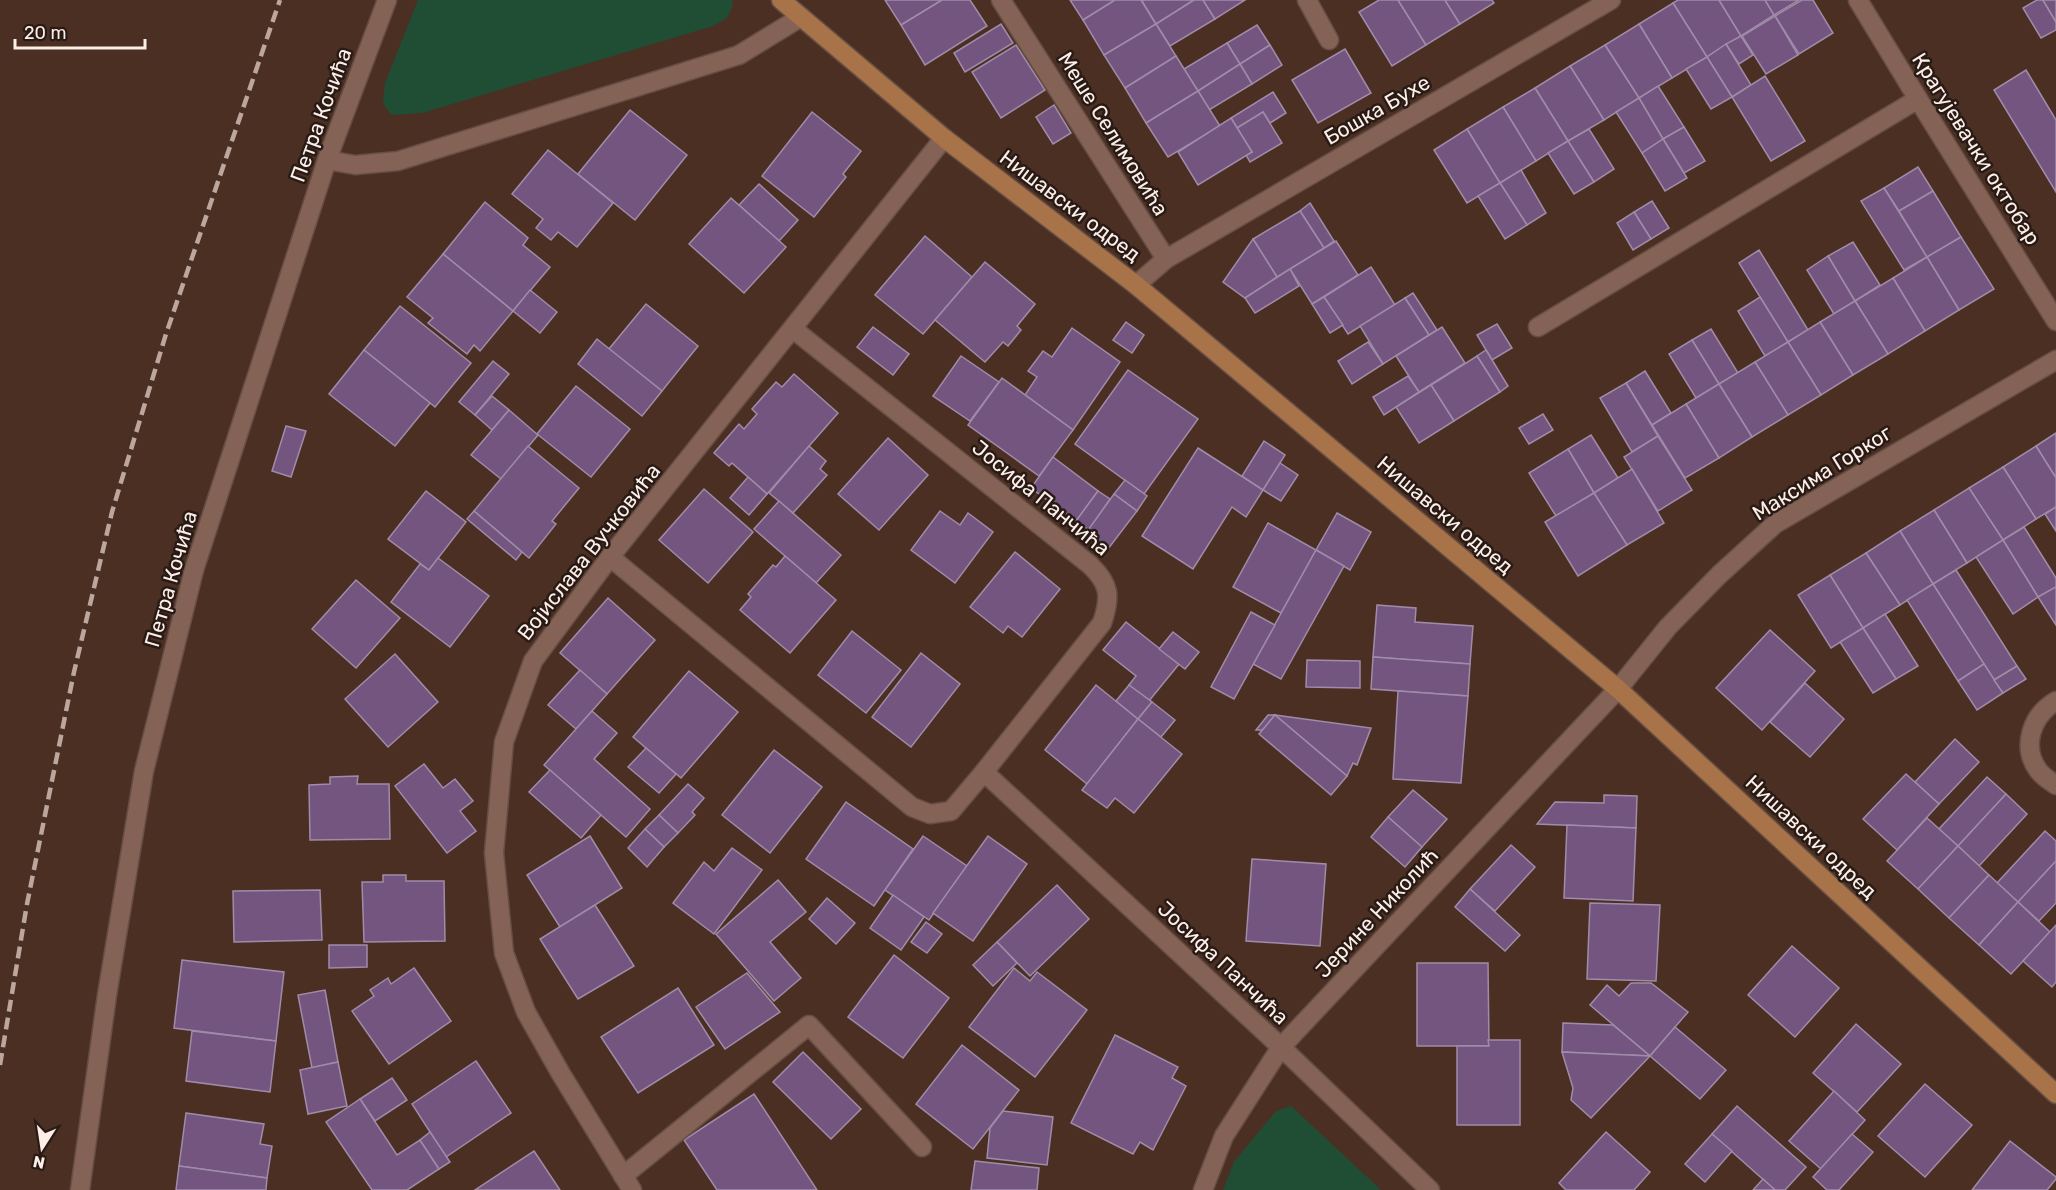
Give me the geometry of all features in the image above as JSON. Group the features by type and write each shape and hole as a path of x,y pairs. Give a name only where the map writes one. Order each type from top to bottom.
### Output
{"street":[{"name":"Петра Кочића","path":"80,1190 107,995 144,771 194,570 327,160 387,0"},
{"name":"Нишавски одред","path":"781,0 944,138 1136,285 1618,689 2056,1094"},
{"name":"Меше Селимовића","path":"1001,0 1166,259"},
{"path":"1307,0 1329,40"},
{"name":"Бошка Бухе","path":"1166,259 1611,0"},
{"name":"Крагујевачки октобар","path":"1858,0 2056,321"},
{"path":"327,160 355,165 398,161 739,55 801,17"},
{"path":"1538,327 1918,99"},
{"name":"Војислава Вучковића","path":"628,1183 526,1012 504,953 494,853 504,741 533,661 610,557 944,138"},
{"path":"1136,285 1166,259"},
{"name":"Јосифа Панчића","path":"610,557 912,807 930,814 951,811 984,772 1101,623 1107,603 1106,583 1090,565 793,329"},
{"name":"Максима Горког","path":"1618,689 1668,627 1719,575 1775,524 2056,360"},
{"name":"Јерине Николић","path":"1203,1190 1224,1136 1281,1047 1618,689"},
{"path":"2056,701 2045,707 2032,726 2030,750 2038,772 2056,785"},
{"name":"Јосифа Панчића","path":"984,772 1281,1047 1430,1190"},
{"path":"628,1183 809,1025 922,1147"}],"green space":[{"path":"418,0 732,0 733,5 727,18 713,26 422,113 391,115 383,103 385,83"},
{"path":"1291,1106 1381,1190 1223,1190 1234,1162 1276,1111"}],"building":[{"path":"885,0 942,0 901,25"},
{"path":"942,0 970,0 987,26 925,65 901,25"},
{"path":"1070,0 1115,0 1083,20"},
{"path":"1115,0 1141,0 1156,24 1104,55 1083,20"},
{"path":"1194,0 1156,24 1142,1"},
{"path":"1194,0 1203,0 1215,19 1170,46 1156,24"},
{"path":"1203,0 1245,0 1215,19"},
{"path":"1379,0 1398,0 1426,45 1392,66 1359,12"},
{"path":"1398,0 1445,0 1460,24 1426,45"},
{"path":"1445,0 1492,0 1494,3 1460,24"},
{"path":"1678,0 1719,0 1741,36 1707,57 1673,3"},
{"path":"1719,0 1765,0 1774,15 1741,36"},
{"path":"1765,0 1799,0 1774,15"},
{"path":"1802,0 1813,0 1833,33 1799,54 1775,16"},
{"path":"2037,0 2043,0 2056,22 2056,30 2041,38 2023,8"},
{"path":"2043,0 2056,0 2056,22"},
{"path":"1673,3 1707,57 1672,78 1639,24"},
{"path":"1775,16 1798,55 1766,74 1742,36"},
{"path":"1001,24 1013,43 965,72 954,53"},
{"path":"1156,24 1176,56 1125,88 1104,55"},
{"path":"1639,24 1672,78 1639,98 1605,45"},
{"path":"1257,25 1270,45 1240,64 1227,43"},
{"path":"1741,36 1753,55 1739,64 1726,44"},
{"path":"1227,43 1240,64 1198,91 1184,69"},
{"path":"1726,44 1751,85 1732,97 1707,57"},
{"path":"1016,45 1045,90 1001,118 972,72"},
{"path":"1270,45 1282,65 1252,84 1240,64"},
{"path":"1605,45 1639,98 1604,120 1570,66"},
{"path":"1345,49 1371,93 1318,123 1292,80"},
{"path":"1176,56 1198,91 1146,123 1125,88"},
{"path":"1707,57 1732,97 1711,109 1686,69"},
{"path":"1240,64 1252,84 1209,110 1198,91"},
{"path":"1570,66 1604,120 1568,141 1535,88"},
{"path":"2026,70 2056,120 2056,192 1994,90"},
{"path":"1765,76 1805,141 1771,161 1732,97"},
{"path":"1658,86 1684,127 1663,139 1639,98"},
{"path":"1535,88 1568,141 1536,161 1503,107"},
{"path":"1198,91 1220,126 1168,157 1146,123"},
{"path":"1273,92 1286,113 1270,123 1263,112 1237,128 1231,118"},
{"path":"1639,98 1663,139 1642,153 1616,112"},
{"path":"1054,105 1071,133 1053,144 1036,117"},
{"path":"1503,107 1536,161 1500,183 1467,129"},
{"path":"630,110 687,155 635,220 578,174"},
{"path":"812,112 861,151 843,174 846,177 814,217 762,176"},
{"path":"1263,112 1282,143 1250,162 1246,155 1252,152 1237,128"},
{"path":"1231,118 1252,152 1198,185 1178,152"},
{"path":"1684,127 1705,161 1684,173 1663,139"},
{"path":"1467,129 1500,183 1467,203 1434,150"},
{"path":"1589,129 1614,169 1594,182 1568,141"},
{"path":"1663,139 1687,178 1665,191 1642,153"},
{"path":"1568,141 1594,182 1574,194 1548,153"},
{"path":"548,150 613,203 577,247 558,232 551,240 536,228 543,219 512,194"},
{"path":"1918,167 1933,191 1899,211 1884,188"},
{"path":"1521,170 1546,213 1527,225 1500,183"},
{"path":"1500,183 1527,225 1505,239 1478,196"},
{"path":"759,184 798,220 779,241 739,205"},
{"path":"1884,188 1927,257 1904,270 1861,201"},
{"path":"1933,191 1961,237 1927,257 1899,211"},
{"path":"731,198 786,247 744,293 689,244"},
{"path":"1652,201 1669,228 1651,239 1634,212"},
{"path":"485,202 528,238 523,245 550,267 513,311 443,254"},
{"path":"1310,203 1334,241 1324,248 1300,211"},
{"path":"1300,211 1324,248 1277,277 1253,239"},
{"path":"1634,212 1651,239 1633,250 1617,223"},
{"path":"925,236 972,277 923,334 875,295"},
{"path":"1961,237 1994,289 1959,310 1927,257"},
{"path":"1253,239 1277,277 1245,298 1223,282"},
{"path":"1336,241 1358,275 1312,304 1290,269"},
{"path":"1853,242 1880,285 1855,301 1828,256"},
{"path":"1759,250 1808,330 1788,342 1739,263"},
{"path":"443,254 513,311 480,351 474,345 467,354 428,323 433,318 407,297"},
{"path":"1828,256 1855,301 1834,314 1807,270"},
{"path":"1927,257 1959,310 1925,331 1893,278"},
{"path":"985,262 1035,304 1017,326 1021,330 1008,346 1003,342 985,362 935,320"},
{"path":"1371,267 1395,305 1348,334 1324,297"},
{"path":"1290,269 1299,286 1255,313 1245,298"},
{"path":"1893,278 1925,331 1888,354 1855,301"},
{"path":"530,290 557,312 540,333 513,311"},
{"path":"1413,293 1437,330 1429,335 1405,298"},
{"path":"1324,297 1343,325 1330,333 1312,304"},
{"path":"1760,297 1788,342 1765,356 1738,311"},
{"path":"1405,298 1429,335 1383,364 1360,326"},
{"path":"1855,301 1888,354 1853,375 1820,322"},
{"path":"646,304 698,346 662,391 609,349"},
{"path":"400,306 471,363 435,407 364,350"},
{"path":"1126,322 1144,335 1132,353 1113,340"},
{"path":"1820,322 1853,375 1821,395 1788,342"},
{"path":"1497,324 1512,348 1492,360 1477,335"},
{"path":"873,327 909,354 893,375 857,347"},
{"path":"1442,327 1465,363 1419,392 1396,356"},
{"path":"1072,328 1120,362 1073,430 1025,395 1037,377 1028,371 1043,351 1052,357"},
{"path":"1711,329 1738,373 1719,384 1692,340"},
{"path":"597,339 662,391 642,416 578,364"},
{"path":"1692,340 1719,384 1696,398 1669,354"},
{"path":"1368,342 1383,364 1352,384 1338,361"},
{"path":"1788,342 1821,395 1788,415 1755,362"},
{"path":"364,350 430,403 395,446 329,394"},
{"path":"1486,350 1508,386 1500,392 1477,356"},
{"path":"961,356 999,382 970,421 933,396"},
{"path":"1477,356 1500,392 1454,421 1431,385"},
{"path":"493,361 509,374 475,415 459,402"},
{"path":"1755,362 1788,415 1752,437 1719,384"},
{"path":"1128,370 1198,419 1144,494 1075,444"},
{"path":"1645,371 1671,413 1652,425 1626,383"},
{"path":"794,374 838,413 767,494 732,463 729,466 714,453 739,424 744,429 757,414 752,409 776,382 782,387"},
{"path":"1408,376 1419,392 1384,415 1373,397"},
{"path":"1002,378 1073,430 1039,476 968,425"},
{"path":"1626,383 1658,436 1632,452 1600,398"},
{"path":"1719,384 1752,437 1719,458 1686,404"},
{"path":"1431,385 1454,421 1419,443 1396,407"},
{"path":"576,386 630,429 591,477 537,434"},
{"path":"492,396 509,410 492,430 475,415"},
{"path":"1686,404 1719,458 1685,478 1652,425"},
{"path":"509,410 538,435 501,479 471,455"},
{"path":"1543,414 1553,430 1529,444 1519,428"},
{"path":"286,426 306,431 291,477 272,471"},
{"path":"2056,433 2056,478 2036,446"},
{"path":"1591,435 1618,478 1594,493 1568,449"},
{"path":"1658,436 1692,490 1658,511 1624,457"},
{"path":"888,438 928,475 879,530 838,494"},
{"path":"1264,441 1285,455 1263,490 1242,476"},
{"path":"528,446 579,488 552,521 556,524 529,558 474,511"},
{"path":"809,446 826,461 820,469 827,475 793,513 769,493"},
{"path":"2036,446 2056,478 2056,507 2036,519 2003,467"},
{"path":"1198,448 1263,490 1246,517 1232,507 1193,569 1142,536"},
{"path":"1568,449 1594,493 1556,516 1529,473"},
{"path":"1053,457 1098,491 1076,521 1031,488"},
{"path":"1280,463 1298,475 1281,501 1263,490"},
{"path":"2003,467 2036,519 2003,540 1969,488"},
{"path":"1632,469 1664,523 1627,545 1594,493"},
{"path":"748,477 767,494 749,515 730,498"},
{"path":"1125,480 1147,496 1137,511 1114,494"},
{"path":"1969,488 2003,540 1967,563 1934,510"},
{"path":"704,489 753,532 708,583 659,540"},
{"path":"426,491 466,522 429,570 388,539"},
{"path":"1098,491 1110,499 1089,530 1076,521"},
{"path":"1594,493 1627,545 1578,576 1545,522"},
{"path":"1114,494 1137,511 1108,549 1086,533"},
{"path":"779,501 841,555 816,583 754,529"},
{"path":"2056,507 2056,531 2045,514"},
{"path":"1934,510 1967,563 1933,584 1900,531"},
{"path":"474,511 522,552 516,560 467,519"},
{"path":"940,511 960,525 968,513 993,532 955,583 911,550"},
{"path":"1337,513 1371,532 1350,570 1316,550"},
{"path":"1268,523 1316,550 1281,613 1233,587"},
{"path":"2024,527 2056,578 2056,587 2038,597 2003,540"},
{"path":"1900,531 1933,584 1900,605 1866,553"},
{"path":"2003,540 2038,597 2013,614 1976,557"},
{"path":"1316,550 1344,566 1281,679 1253,664"},
{"path":"1015,552 1060,589 1022,637 1008,626 1003,633 970,607"},
{"path":"1866,553 1900,605 1863,628 1830,575"},
{"path":"785,556 836,600 790,653 740,610 751,597 748,594 773,565 776,567"},
{"path":"438,558 489,596 450,647 391,602 420,564 429,570"},
{"path":"1956,570 2017,666 1994,680 1933,584"},
{"path":"1830,575 1863,628 1831,648 1798,595"},
{"path":"356,580 400,618 356,668 312,629"},
{"path":"1933,584 1984,664 1958,681 1907,600"},
{"path":"2056,587 2056,625 2038,597"},
{"path":"608,598 655,640 607,694 560,653"},
{"path":"1377,605 1416,608 1415,622 1473,626 1470,664 1373,657"},
{"path":"1251,612 1275,625 1234,699 1211,687"},
{"path":"1885,614 1918,666 1896,679 1863,628"},
{"path":"1126,622 1179,664 1149,701 1129,685 1136,676 1103,650"},
{"path":"1863,628 1896,679 1873,693 1840,642"},
{"path":"1770,630 1815,671 1762,730 1716,688"},
{"path":"852,631 901,670 866,713 818,675"},
{"path":"1173,632 1199,652 1185,669 1159,649"},
{"path":"921,653 960,684 911,747 872,717"},
{"path":"395,654 438,702 388,747 345,699"},
{"path":"1373,657 1470,664 1468,696 1371,689"},
{"path":"1307,660 1360,661 1360,688 1306,687"},
{"path":"1984,664 2003,693 1977,710 1958,681"},
{"path":"2017,666 2026,679 2003,693 1994,680"},
{"path":"580,670 607,694 576,729 548,705"},
{"path":"689,671 738,712 681,778 633,737"},
{"path":"1805,683 1844,719 1810,757 1770,722"},
{"path":"1096,685 1138,719 1087,784 1045,750"},
{"path":"1129,685 1152,702 1138,719 1116,701"},
{"path":"1398,691 1468,696 1461,783 1393,779"},
{"path":"1152,702 1175,720 1161,737 1138,719"},
{"path":"592,711 617,733 594,759 650,809 626,837 544,765"},
{"path":"1268,715 1275,715 1263,730 1256,730"},
{"path":"1275,715 1371,728 1357,765 1353,763 1347,776"},
{"path":"1275,715 1347,776 1331,795 1259,734"},
{"path":"1138,719 1182,754 1134,813 1115,798 1107,808 1082,790"},
{"path":"1955,739 1979,762 1939,804 1915,782"},
{"path":"646,748 676,774 659,793 628,767"},
{"path":"774,750 822,787 770,853 722,815"},
{"path":"424,764 443,788 455,779 473,801 460,811 476,831 447,853 395,786"},
{"path":"550,770 601,815 581,838 529,792"},
{"path":"1906,774 1939,804 1897,850 1863,819"},
{"path":"358,776 357,784 389,784 390,839 310,840 309,785 330,784 330,777"},
{"path":"1987,777 2006,794 1958,846 1939,829"},
{"path":"688,784 704,798 692,812 695,815 678,833 659,815"},
{"path":"1413,790 1447,819 1422,847 1388,817"},
{"path":"2006,794 2027,814 1979,866 1958,846"},
{"path":"1604,795 1637,796 1636,828 1537,824 1555,802 1604,803"},
{"path":"846,802 913,849 874,906 806,859"},
{"path":"659,815 678,833 664,847 645,829"},
{"path":"1388,817 1422,847 1405,867 1371,837"},
{"path":"1927,818 1958,846 1918,889 1887,861"},
{"path":"1567,825 1636,828 1633,901 1564,898"},
{"path":"645,829 664,847 647,867 628,848"},
{"path":"2045,831 2056,841 2056,861 2018,902 1997,883"},
{"path":"590,836 622,888 560,927 527,875"},
{"path":"923,836 967,866 929,920 885,890"},
{"path":"988,836 1027,864 973,941 933,913"},
{"path":"1511,845 1535,867 1495,911 1470,889"},
{"path":"1958,846 1989,875 1949,918 1918,889"},
{"path":"732,848 762,870 714,934 673,903 704,862 714,871"},
{"path":"1252,859 1326,864 1320,946 1246,941"},
{"path":"2056,861 2056,903 2039,921 2018,902"},
{"path":"383,875 406,875 406,881 444,881 445,941 364,942 362,882 383,882"},
{"path":"1989,875 2018,902 1979,945 1949,918"},
{"path":"778,880 806,912 770,942 801,978 774,1001 716,934"},
{"path":"1057,885 1089,919 1030,976 997,942"},
{"path":"1470,889 1520,935 1505,951 1455,907"},
{"path":"320,890 322,940 234,942 233,891"},
{"path":"893,895 924,917 901,950 870,928"},
{"path":"827,898 855,923 836,944 809,919"},
{"path":"2018,902 2050,932 2011,974 1979,945"},
{"path":"1590,903 1660,905 1656,981 1587,979"},
{"path":"595,905 634,966 578,999 540,939"},
{"path":"926,922 942,934 927,953 911,942"},
{"path":"2056,925 2056,982 2052,987 2023,961"},
{"path":"997,942 1017,963 993,986 973,965"},
{"path":"329,945 367,945 367,967 329,968"},
{"path":"1792,946 1839,988 1795,1037 1748,995"},
{"path":"894,955 949,998 903,1058 848,1017"},
{"path":"182,960 284,972 276,1041 174,1028"},
{"path":"1417,963 1488,963 1489,1046 1417,1046"},
{"path":"414,968 451,1021 389,1064 352,1011 374,996 370,990 388,978 391,984"},
{"path":"1014,968 1030,981 1037,972 1087,1010 1035,1077 969,1027"},
{"path":"747,973 780,1012 725,1049 696,1007"},
{"path":"1631,983 1651,983 1688,1012 1650,1056 1590,1005 1607,985 1619,996"},
{"path":"678,988 714,1045 638,1093 601,1037"},
{"path":"325,990 338,1062 312,1068 298,995"},
{"path":"1563,1023 1613,1025 1650,1056 1562,1052"},
{"path":"1856,1024 1901,1064 1857,1112 1813,1073"},
{"path":"1675,1027 1726,1070 1700,1099 1650,1056"},
{"path":"192,1031 276,1041 270,1092 186,1081"},
{"path":"1115,1035 1178,1067 1172,1078 1186,1086 1153,1150 1140,1142 1133,1154 1071,1123"},
{"path":"1488,1040 1520,1040 1520,1125 1457,1125 1457,1046 1489,1046"},
{"path":"962,1045 1019,1090 973,1149 916,1104"},
{"path":"803,1052 861,1109 831,1139 773,1082"},
{"path":"1562,1052 1650,1056 1591,1118 1571,1100 1573,1088"},
{"path":"476,1061 511,1113 446,1157 412,1104"},
{"path":"338,1062 347,1106 308,1114 300,1070"},
{"path":"392,1078 407,1100 375,1121 360,1099"},
{"path":"1925,1084 1972,1125 1925,1177 1878,1136"},
{"path":"1834,1091 1865,1120 1821,1169 1789,1141"},
{"path":"754,1094 817,1190 717,1190 684,1140"},
{"path":"360,1099 397,1155 420,1140 439,1169 407,1190 372,1190 326,1122"},
{"path":"1737,1106 1806,1167 1785,1190 1775,1190 1712,1134"},
{"path":"1003,1111 1053,1117 1047,1165 987,1158 990,1128"},
{"path":"186,1113 264,1124 260,1144 272,1146 267,1178 179,1166"},
{"path":"430,1132 450,1162 439,1169 420,1140"},
{"path":"1606,1132 1650,1172 1634,1190 1566,1190 1559,1183"},
{"path":"1712,1134 1732,1151 1705,1182 1685,1164"},
{"path":"1852,1134 1873,1152 1839,1190 1827,1190 1813,1177"},
{"path":"2010,1141 2056,1179 2047,1190 1972,1190"},
{"path":"534,1151 560,1190 475,1190"},
{"path":"975,1161 1039,1168 1037,1190 971,1190"},
{"path":"179,1166 267,1178 266,1190 176,1190"},
{"path":"1763,1179 1775,1190 1753,1190"}],"railway":[{"path":"0,1065 27,904 74,672 112,512 166,334 280,0"}]}
